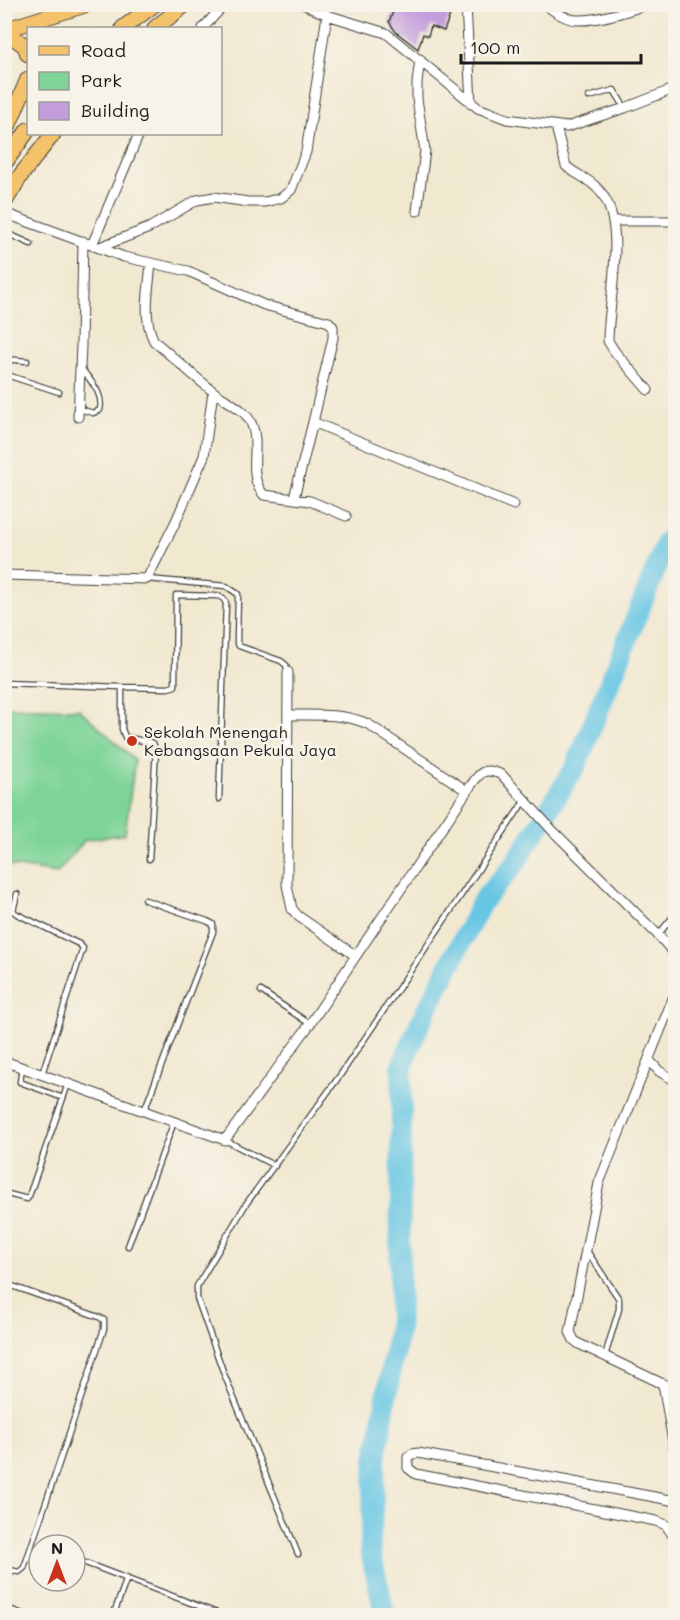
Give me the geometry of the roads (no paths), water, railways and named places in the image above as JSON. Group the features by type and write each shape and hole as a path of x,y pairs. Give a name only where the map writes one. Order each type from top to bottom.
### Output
{"main road":[{"path":"4,30 88,4"},
{"path":"124,27 154,4"},
{"path":"156,27 186,4"},
{"path":"4,30 25,46 27,51"},
{"path":"4,136 27,82"},
{"path":"4,164 27,131"},
{"path":"4,203 21,175 52,135"}],"street":[{"path":"203,27 225,4"},
{"path":"303,4 327,15 386,33 420,59 471,104 494,116 556,127 581,124 675,88"},
{"path":"544,4 563,16 578,20 602,17 648,4"},
{"path":"470,6 471,104"},
{"path":"92,244 149,228 197,200 214,197 265,202 281,198 291,190 306,152 327,15"},
{"path":"417,212 425,151 417,91 420,59"},
{"path":"556,127 566,166 597,187 604,197 613,221 615,249 608,341 648,390"},
{"path":"78,417 80,367 92,244 139,135"},
{"path":"4,213 124,257 188,271 264,305 329,322 333,327 333,338 294,498"},
{"path":"613,221 675,221"},
{"path":"151,263 147,318 149,331 154,341 213,392 244,413 251,422 256,435 254,451 256,482 259,490 264,495 310,501 346,516"},
{"path":"4,575 147,579 176,521 204,456 213,392"},
{"path":"312,422 514,505"},
{"path":"288,672 289,899 292,909 298,916 356,956"},
{"path":"288,715 355,718 368,724 467,791"},
{"path":"4,1061 225,1140 310,1024 467,791 481,772 489,770 502,775 552,830 658,935 675,956"},
{"path":"675,991 599,1183 570,1332 579,1344 675,1389"},
{"path":"649,1060 659,1071 675,1081"},
{"path":"663,1384 675,1459"},
{"path":"675,1501 418,1453 412,1454 408,1462 416,1474 656,1521 666,1526 675,1540"}],"lane":[{"path":"589,97 614,90 625,108"},
{"path":"4,232 31,244"},
{"path":"4,360 27,361"},
{"path":"78,402 83,410 93,413 100,410 102,403 100,394 80,367"},
{"path":"4,371 10,376 59,392"},
{"path":"147,579 232,588 238,594 237,642 239,646 281,662 286,665 288,672"},
{"path":"4,683 168,688 175,686 176,595 223,598 226,603 219,799"},
{"path":"122,687 124,737 153,743 156,751 149,859"},
{"path":"298,1554 224,1374 197,1298 197,1286 246,1204 341,1074 525,800"},
{"path":"17,894 13,911 83,948 42,1074"},
{"path":"144,1111 213,932 213,924 207,921 145,900"},
{"path":"658,935 675,913"},
{"path":"261,991 310,1024"},
{"path":"22,1067 20,1082 63,1098"},
{"path":"4,1193 22,1199 29,1197 68,1084"},
{"path":"128,1246 174,1122"},
{"path":"225,1140 275,1166"},
{"path":"586,1249 619,1299 619,1309 605,1356"},
{"path":"4,1283 104,1320 104,1329 37,1533"},
{"path":"4,1569 19,1572 24,1568 27,1560"},
{"path":"87,1563 225,1616"},
{"path":"4,1588 11,1572"},
{"path":"113,1616 127,1578"},
{"path":"4,1607 28,1616"}],"waterway":[{"path":"385,1616 370,1549 376,1457 399,1325 402,1065 421,1021 483,900 514,865 576,766 667,541 676,536"}],"place":[{"name":"Sekolah Menengah Kebangsaan Pekula Jaya","path":"132,741"}]}
